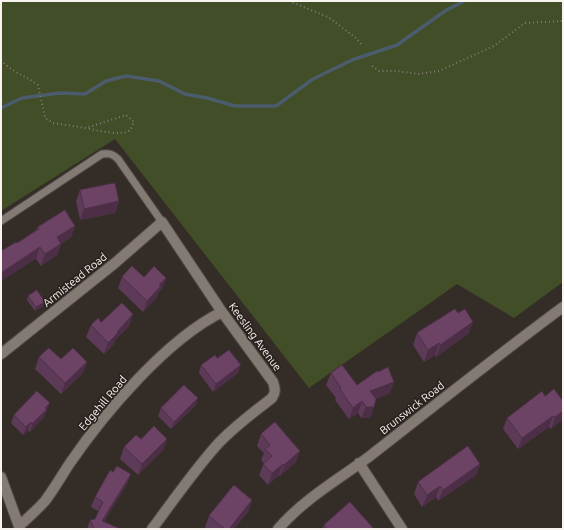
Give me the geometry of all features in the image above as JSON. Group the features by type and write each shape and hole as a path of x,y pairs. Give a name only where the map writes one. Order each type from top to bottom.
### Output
{"street":[{"name":"Keesling Avenue","path":"152,529 216,445 275,394 273,382 222,312 162,222"},
{"name":"Armistead Road","path":"1,354 115,263 162,222"},
{"name":"Brunswick Road","path":"278,529 297,509 327,485 359,463 563,307"},
{"name":"Edgehill Road","path":"20,528 45,501 70,463 99,424 134,384 162,355 197,326 222,312"},
{"path":"359,463 402,529"},
{"path":"1,477 20,528"}],"lane":[{"path":"1,221 102,154 108,154 114,155 118,159 162,222"}],"path":[{"path":"289,1 328,17 356,38 362,45"},
{"path":"372,66 379,71 396,71 420,74 439,71 494,46 525,23 563,21"},
{"path":"1,60 6,66 38,84 45,118 53,123 117,133 126,133 131,129 134,122 126,116 86,128"}],"green space":[{"path":"1,1 563,1 563,282 514,318 457,284 309,388 115,139 1,211"}],"building":[{"path":"115,183 119,201 84,209 80,190"},
{"path":"65,210 75,226 57,237 61,244 45,254 40,247 1,273 1,251 39,229 38,227"},
{"path":"132,266 144,277 154,266 166,278 159,285 161,286 147,301 122,277"},
{"path":"37,290 45,302 36,307 28,296"},
{"path":"122,303 133,314 108,343 91,325 98,318 101,322"},
{"path":"455,309 458,313 465,309 473,322 440,345 439,343 428,350 417,333"},
{"path":"49,348 61,359 73,348 87,362 65,383 39,357"},
{"path":"229,350 241,365 216,384 201,365 215,355 217,358"},
{"path":"342,365 357,385 377,371 378,372 388,367 394,382 370,391 376,399 374,407 366,407 362,401 353,408 339,388 341,388 331,373"},
{"path":"184,385 198,398 174,422 161,408"},
{"path":"554,389 563,401 563,411 555,417 553,416 522,438 507,418 542,391 545,396"},
{"path":"37,391 50,403 45,408 47,409 32,424 31,422 26,427 14,415"},
{"path":"275,422 300,451 272,473 263,464 272,456 265,449 270,445 261,434"},
{"path":"154,426 167,439 142,464 124,447 136,435 141,439"},
{"path":"468,446 480,464 443,490 440,486 427,495 418,482"},
{"path":"117,466 131,474 102,521 119,528 93,529 94,528 90,520 95,519 103,502 95,497 110,470 113,472"},
{"path":"234,485 252,500 229,529 225,529 209,516"},
{"path":"350,502 374,529 327,529 324,525"}],"waterway":[{"path":"1,108 22,98 60,93 85,94 106,81 126,76 159,81 185,94 207,98 235,106 276,106 313,79 352,60 397,45 445,11 464,1"}]}
